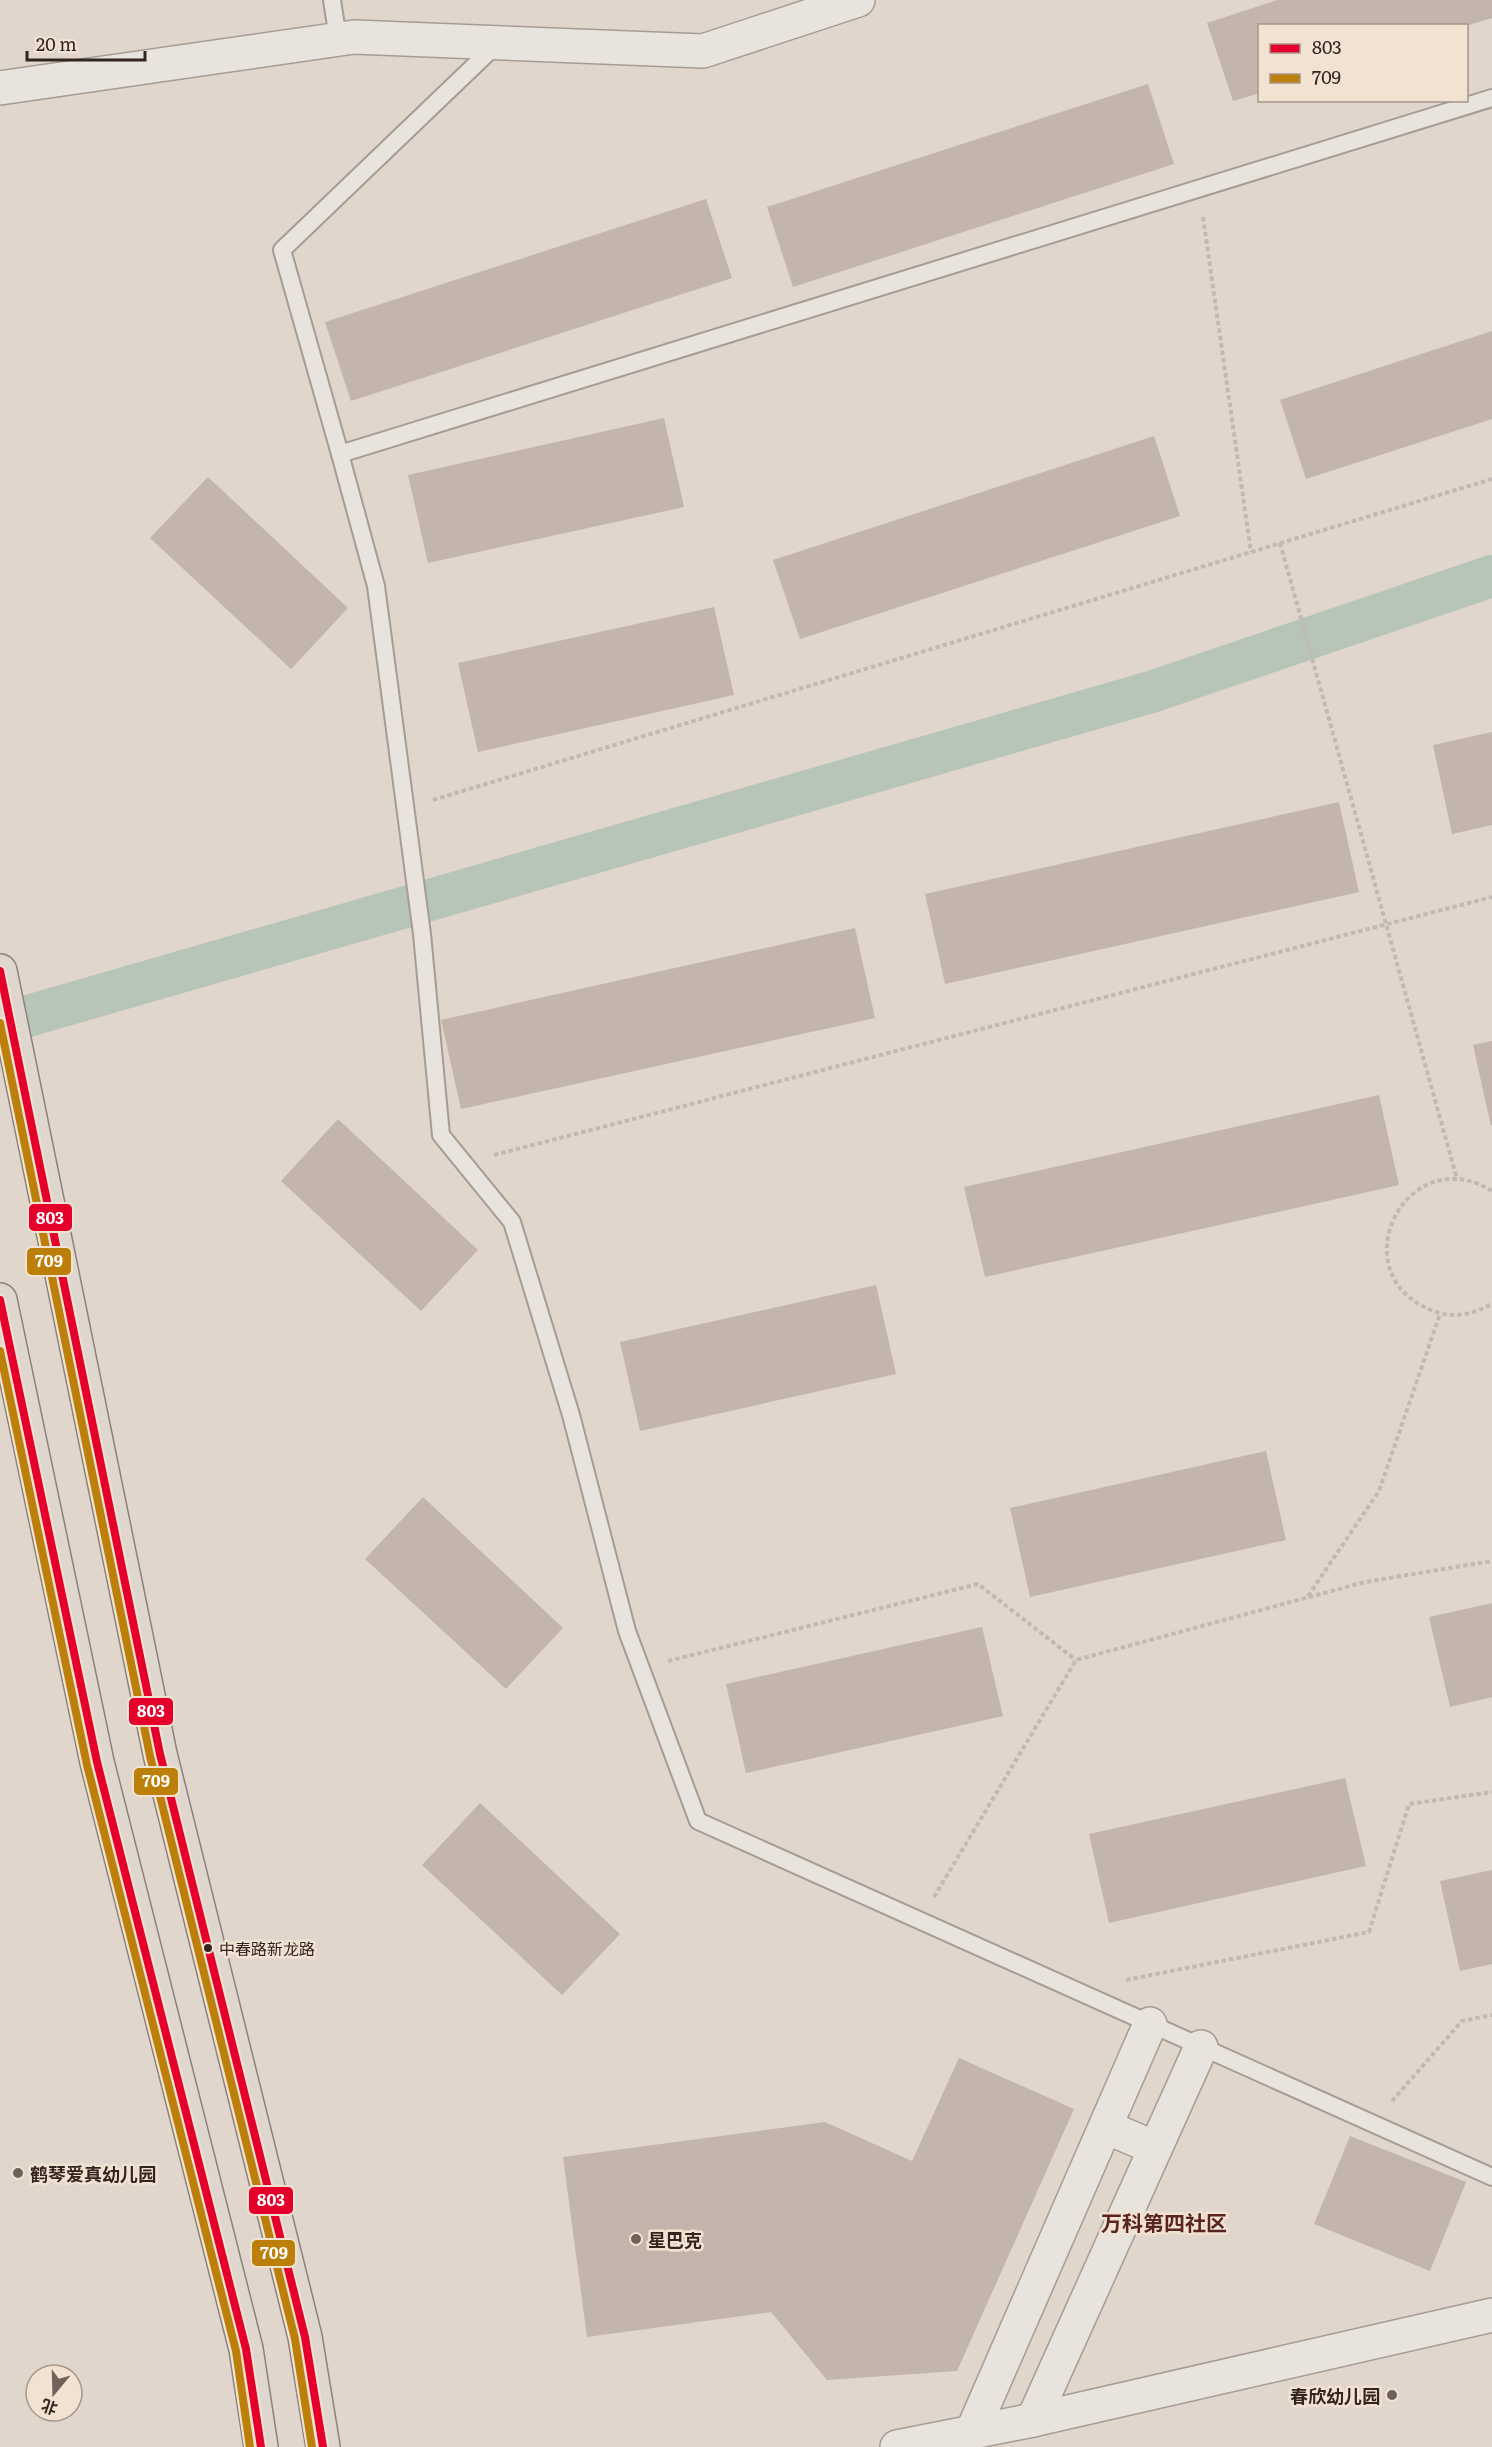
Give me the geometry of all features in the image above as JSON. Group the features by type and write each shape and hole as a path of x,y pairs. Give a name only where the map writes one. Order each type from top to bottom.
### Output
{"main road":[{"path":"0,970 160,1754 305,2337 323,2447"},
{"path":"0,1300 97,1762 246,2349 261,2447"}],"street":[{"path":"0,88 354,37 703,51 858,0"},
{"path":"972,2432 1150,2024"},
{"path":"1033,2420 1201,2047"},
{"path":"1106,2127 1155,2148"},
{"path":"897,2447 1033,2420 1492,2315"}],"lane":[{"path":"333,0 338,39"},
{"path":"499,42 282,250 376,586 422,934 441,1134 512,1222 571,1415 627,1631 698,1821 1492,2177"},
{"path":"340,454 1492,98"}],"path":[{"path":"1199,189 1251,552"},
{"path":"406,813 1492,479"},
{"path":"1280,543 1457,1179"},
{"path":"464,1163 875,1059 1492,897"},
{"path":"1492,1191 1480,1183 1457,1179 1435,1181 1414,1191 1398,1208 1389,1229 1386,1251 1391,1272 1403,1291 1419,1305 1440,1314 1462,1315 1484,1309 1492,1303"},
{"path":"1307,1598 1379,1491 1440,1314"},
{"path":"920,1921 1076,1660 1365,1582 1492,1561"},
{"path":"640,1668 978,1584 1076,1660"},
{"path":"1074,1990 1369,1932 1409,1804 1492,1792"},
{"path":"1373,2124 1462,2021 1492,2015"}],"building":[{"path":"1277,0 1492,0 1492,18 1468,25 1258,24 1258,94 1233,101 1207,23"},
{"path":"1148,84 1174,164 793,287 767,207"},
{"path":"706,199 732,278 351,401 325,322"},
{"path":"1492,331 1492,419 1306,479 1280,400"},
{"path":"664,418 684,507 428,563 408,475"},
{"path":"1154,436 1180,516 800,639 773,560"},
{"path":"208,477 348,608 291,669 150,538"},
{"path":"714,607 734,695 478,752 458,663"},
{"path":"1492,732 1492,825 1452,834 1433,745"},
{"path":"1339,802 1359,892 945,984 925,894"},
{"path":"855,928 875,1018 461,1109 441,1020"},
{"path":"1492,1041 1492,1125 1491,1126 1473,1045"},
{"path":"1379,1095 1399,1185 985,1277 964,1187"},
{"path":"338,1119 478,1250 421,1311 281,1181"},
{"path":"876,1285 896,1374 640,1431 620,1342"},
{"path":"1266,1451 1286,1540 1030,1597 1010,1508"},
{"path":"423,1497 563,1628 506,1689 365,1559"},
{"path":"1492,1603 1492,1697 1450,1707 1429,1617"},
{"path":"982,1627 1003,1716 746,1773 726,1684"},
{"path":"1345,1778 1366,1866 1109,1923 1089,1834"},
{"path":"480,1803 620,1934 562,1995 422,1865"},
{"path":"1492,1870 1492,1964 1460,1971 1440,1881"},
{"path":"959,2058 1074,2109 957,2371 827,2380 771,2312 587,2337 563,2157 825,2122 912,2161"},
{"path":"1350,2136 1466,2182 1430,2271 1314,2224"}],"waterway":[{"path":"0,1024 1151,692 1492,576"}],"transit line":[{"name":"803","path":"0,971 160,1754 305,2337 323,2447"},
{"name":"709","path":"0,1023 150,1756 295,2339 312,2447"},
{"name":"803","path":"0,1300 97,1762 246,2349 261,2447"},
{"name":"709","path":"0,1351 87,1765 236,2351 250,2447"}],"place":[{"name":"中春路新龙路","path":"208,1948"},
{"name":"鹤琴爱真幼儿园","path":"18,2173"},
{"name":"星巴克","path":"636,2239"},
{"name":"春欣幼儿园","path":"1392,2395"}],"district":[{"name":"万科第四社区","path":"1164,2221"}]}
